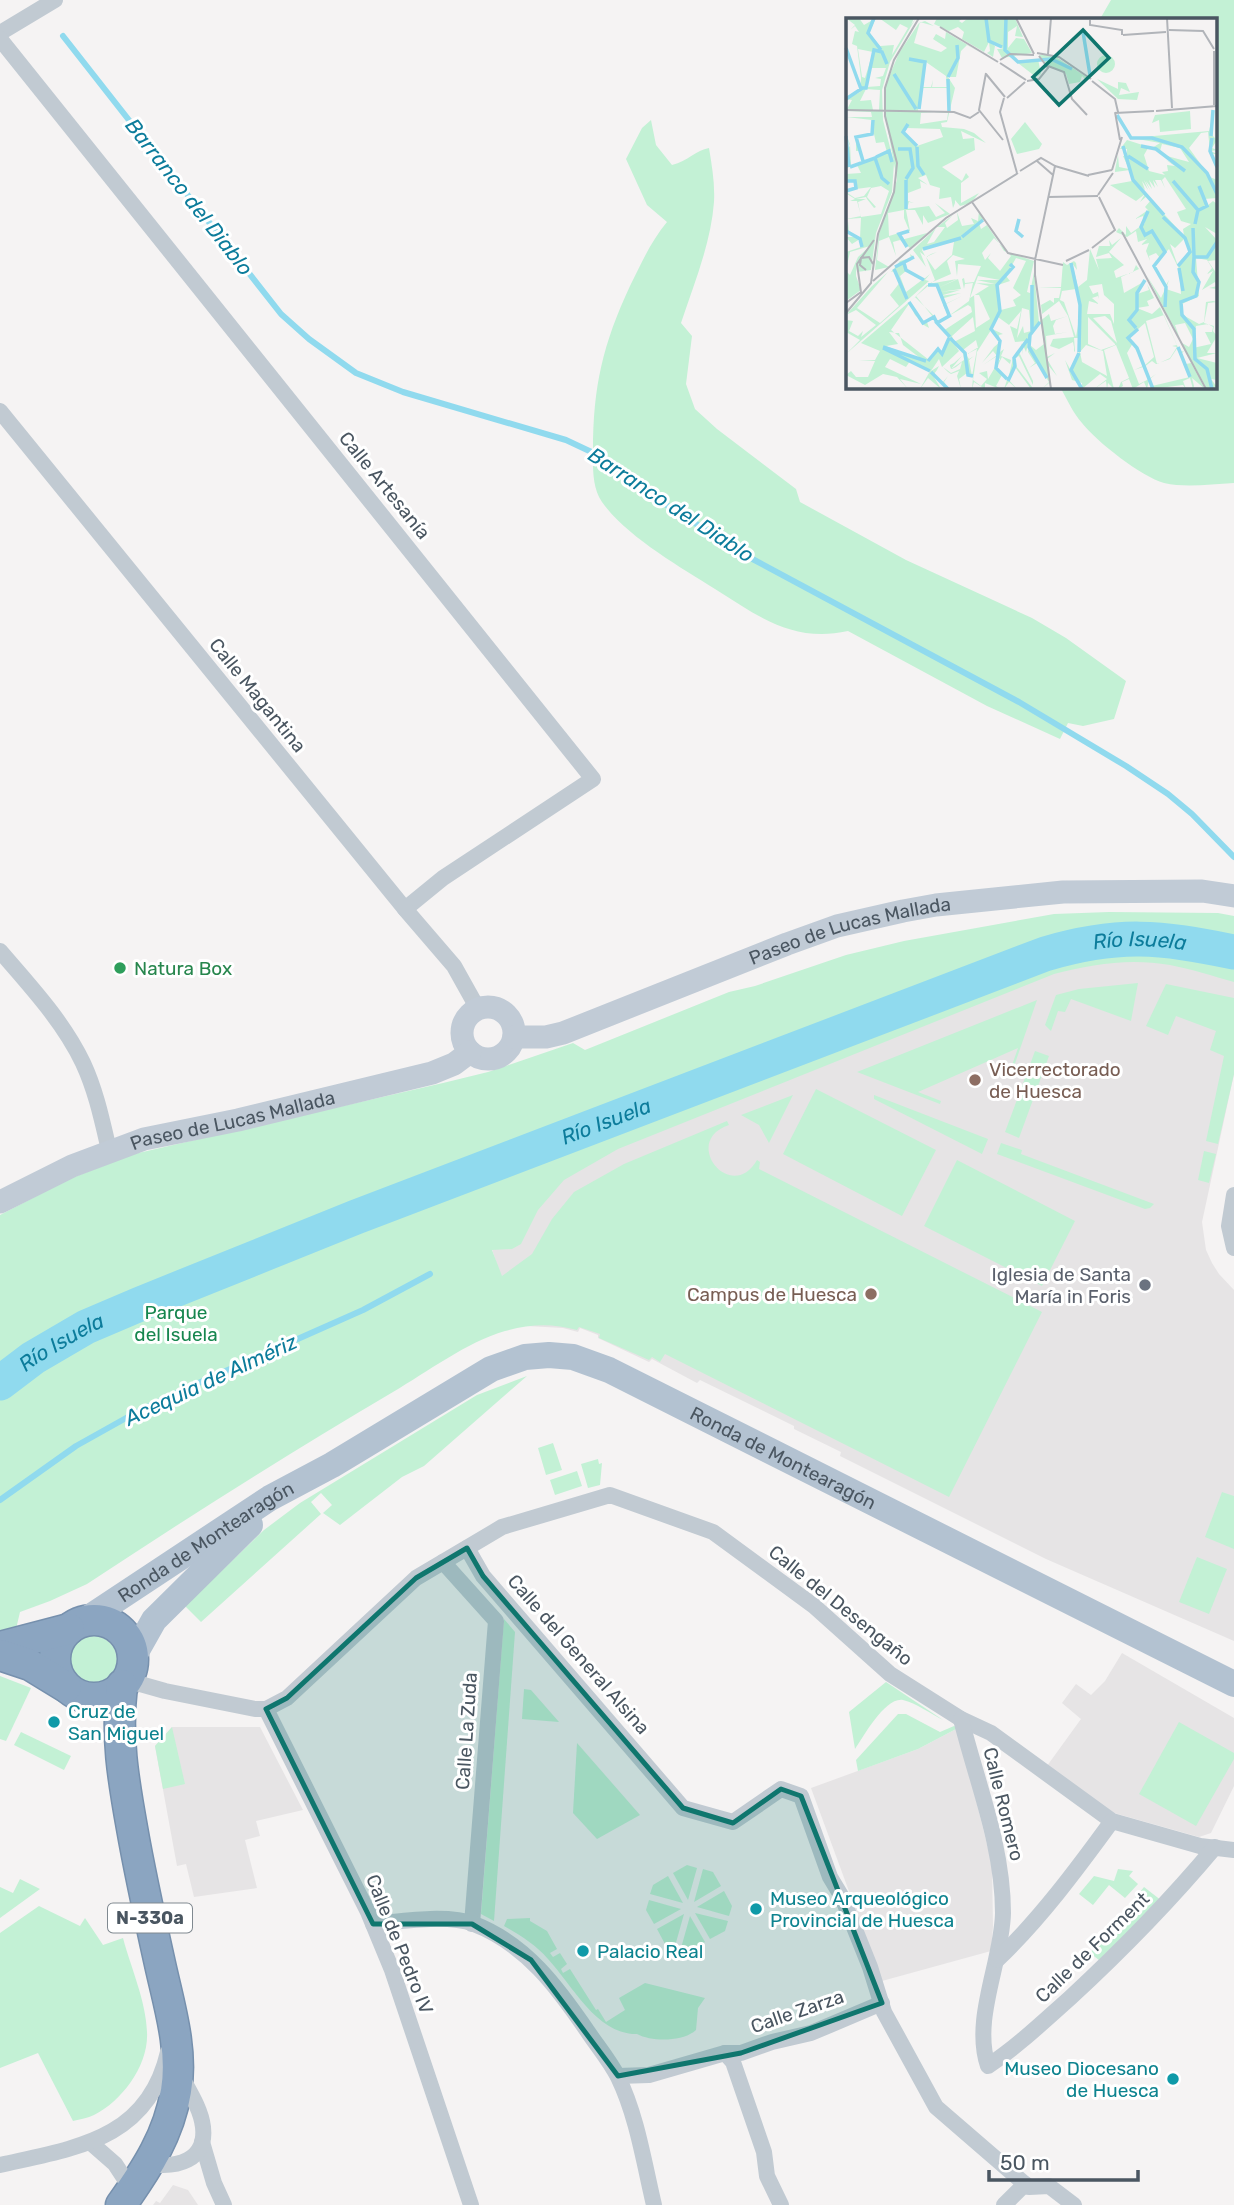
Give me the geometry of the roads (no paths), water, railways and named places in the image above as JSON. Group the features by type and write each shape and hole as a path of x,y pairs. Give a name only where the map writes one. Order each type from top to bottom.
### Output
{"highway":[{"path":"0,1647 93,1620 105,1622 116,1627 131,1647 127,1675"},
{"name":"N-330a","path":"75,1626 57,1647 55,1658 60,1678 107,1737 120,1767"},
{"name":"N-330a","path":"0,1656 30,1665 70,1690 94,1698 104,1697 127,1675"},
{"name":"N-330a","path":"127,1675 118,1728 120,1767 172,2022 178,2070 172,2109 159,2146 127,2197"}],"main road":[{"name":"Paseo de Lucas Mallada","path":"514,1037 546,1037 563,1033 837,926 903,911 1063,892 1225,894"},
{"path":"490,1007 501,1010 510,1019 514,1037 509,1048 498,1057 484,1058 470,1052 462,1032 466,1018 478,1009 490,1007"},
{"name":"Paseo de Lucas Mallada","path":"0,1202 109,1150 144,1139 239,1120 432,1073 454,1064 470,1052"},
{"name":"Ronda de Montearagón","path":"75,1626 270,1498 332,1465 502,1364 537,1355 573,1357 608,1370 1234,1684"},
{"name":"Ronda de Montearagón","path":"127,1675 154,1620 179,1593 274,1504 332,1465"}],"street":[{"path":"0,33 55,0"},
{"name":"Calle Artesanía","path":"0,39 593,779 443,878 405,909"},
{"name":"Calle Magantina","path":"0,411 454,966 478,1009"},
{"path":"0,951 58,1020 83,1062 99,1103 109,1150"},
{"path":"1234,1195 1229,1226 1234,1248"},
{"name":"Calle del Desengaño","path":"266,1709 287,1698 416,1578 502,1527 610,1495 713,1532 814,1606 890,1674 961,1719 991,1733 1112,1821 1200,1846 1228,1845"},
{"name":"Calle del General Alsina","path":"467,1548 483,1576 683,1808 733,1822 781,1789 801,1796 830,1877 842,1897 882,2003"},
{"name":"Calle La Zuda","path":"443,1562 496,1621 472,1924"},
{"path":"127,1675 165,1691 266,1709"},
{"name":"Calle de Pedro IV","path":"266,1709 373,1924 392,1970 471,2205"},
{"name":"Calle Romero","path":"961,1719 992,1828 1002,1885 1003,1916 982,2041 988,2066"},
{"path":"997,1960 1026,1931 1112,1821"},
{"name":"Calle de Forment","path":"988,2066 1014,2048 1105,1966 1228,1845"},
{"path":"373,1924 446,1920 472,1924 517,1949 538,1967 575,2012 618,2076 634,2123 653,2205"},
{"path":"882,2003 904,2050 936,2107 1027,2185 1049,2186 1074,2205"},
{"name":"Calle Zarza","path":"618,2076 649,2075 725,2053 741,2053 811,2033 882,2003"},
{"path":"0,2165 91,2143 115,2130 137,2112 149,2097 164,2069 172,2022"},
{"path":"725,2053 733,2062 764,2152 767,2176 781,2205"},
{"path":"178,2070 201,2117 202,2142 214,2183 225,2205"},
{"path":"150,2164 165,2166 185,2162 202,2142"},
{"path":"91,2143 115,2164 127,2197"},
{"path":"1004,2205 1027,2185"}],"waterway":[{"name":"Barranco del Diablo","path":"63,36 281,314 309,339 356,373 403,392 566,440 600,456 668,506 745,555 1019,702 1126,766 1192,814 1234,857"},
{"name":"Río Isuela","path":"0,1383 33,1358 86,1327 140,1304 356,1217 1045,954 1096,942 1140,939 1234,952"},
{"name":"Acequia de Almériz","path":"0,1500 76,1446 135,1413 363,1310 430,1274"}],"place":[{"name":"Natura Box","path":"120,968"},
{"name":"Vicerrectorado de Huesca","path":"975,1080"},
{"name":"Iglesia de Santa María in Foris","path":"1145,1285"},
{"name":"Campus de Huesca","path":"871,1294"},
{"name":"Cruz de San Miguel","path":"54,1722"},
{"name":"Museo Arqueológico Provincial de Huesca","path":"756,1909"},
{"name":"Palacio Real","path":"583,1951"},
{"name":"Museo Diocesano de Huesca","path":"1173,2079"}],"park label":[{"name":"Parque del Isuela","path":"176,1323"}]}
